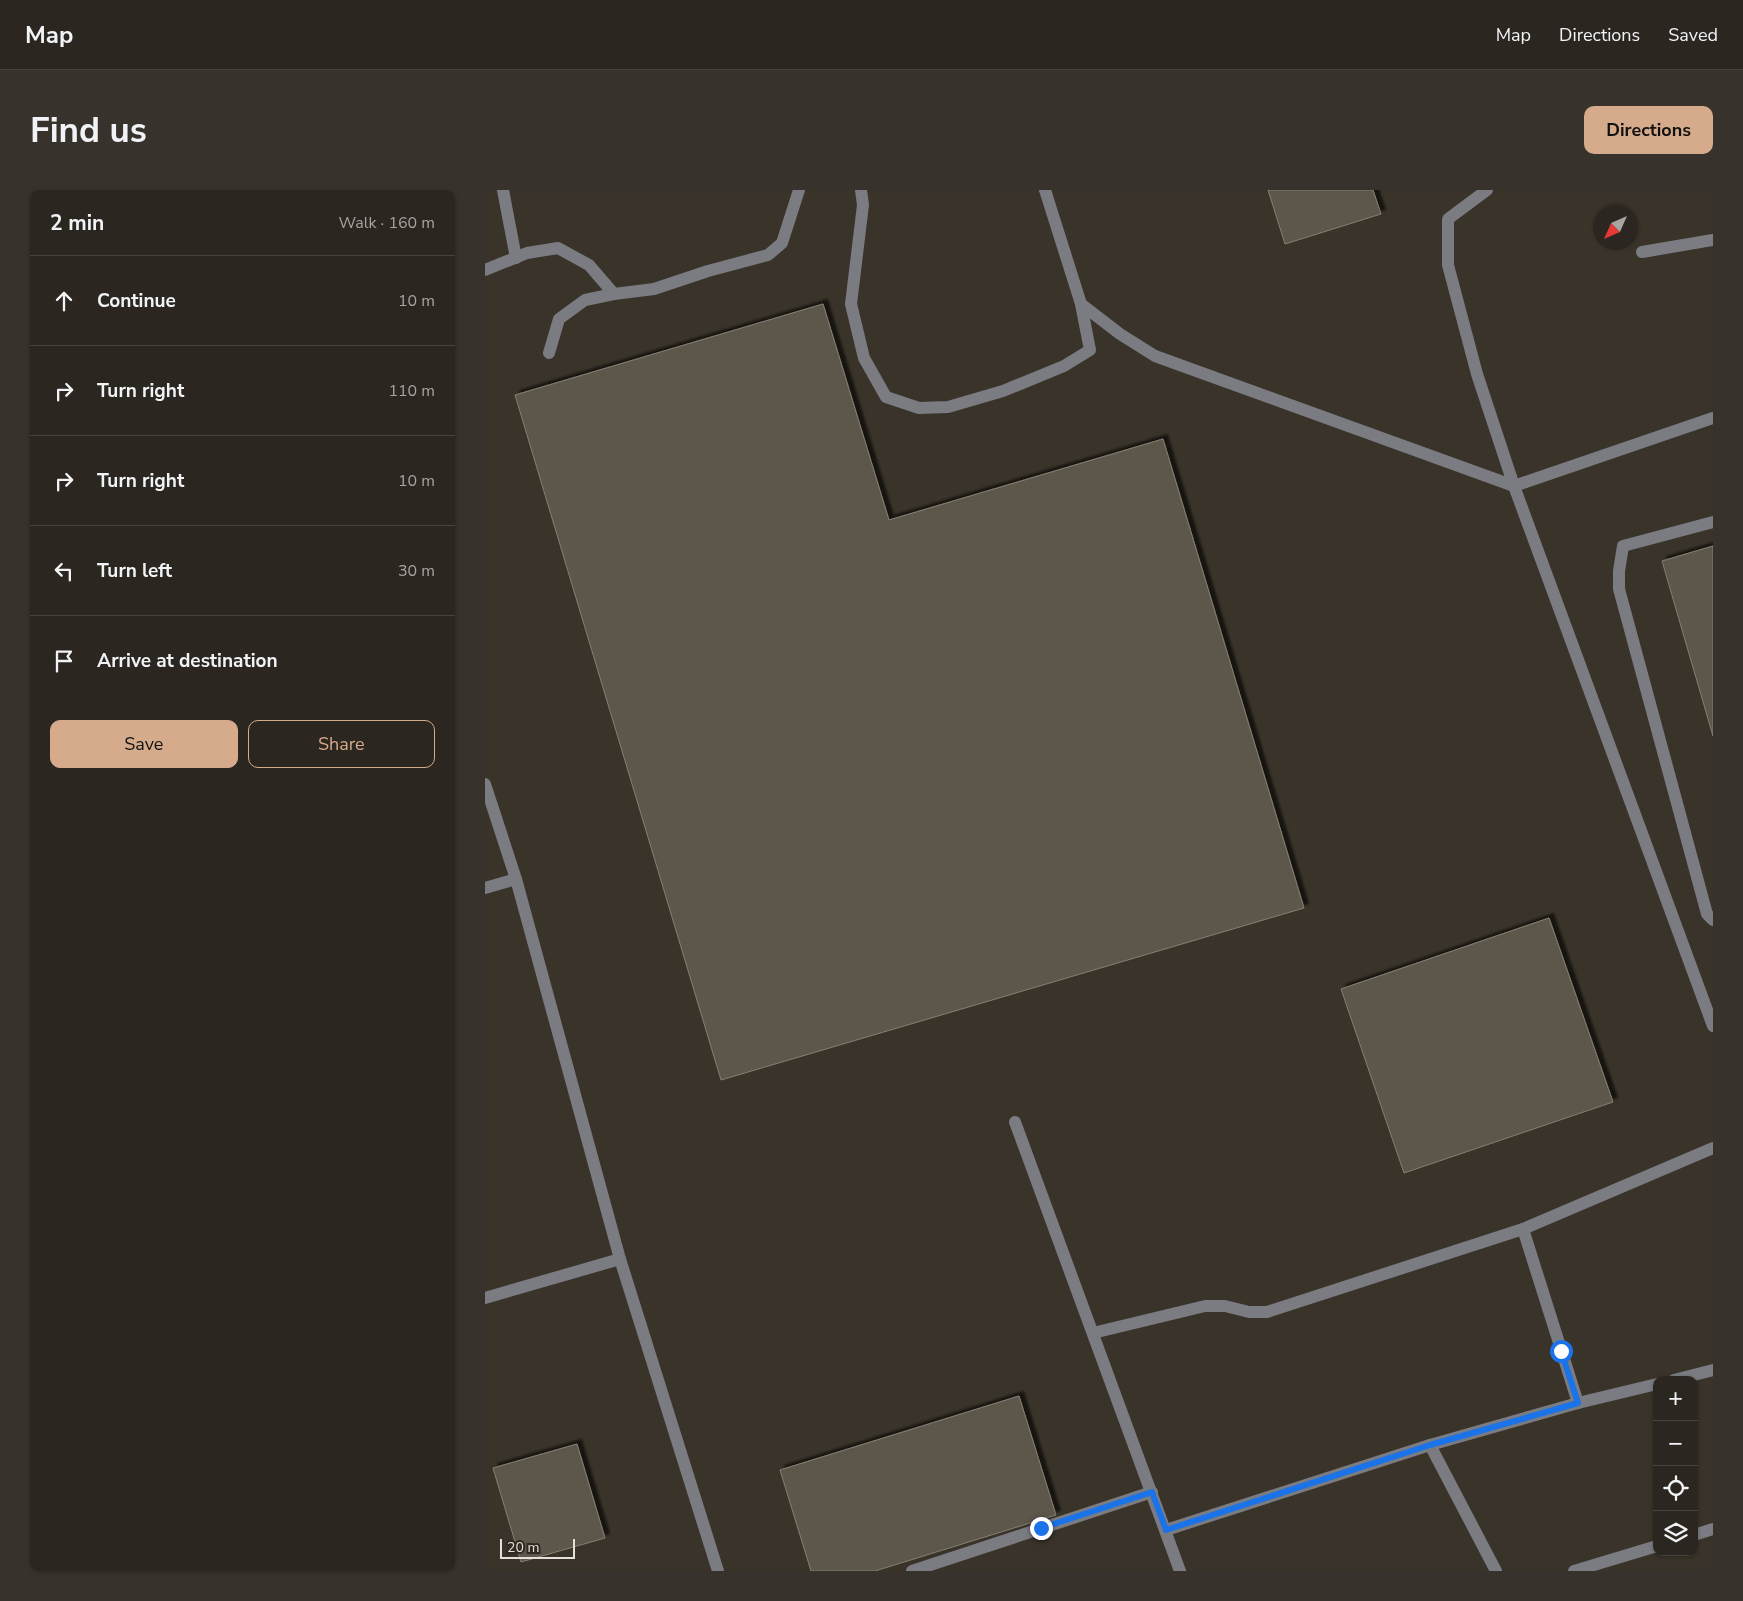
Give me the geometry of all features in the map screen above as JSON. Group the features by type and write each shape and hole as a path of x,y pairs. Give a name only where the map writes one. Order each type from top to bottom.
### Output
{"lane":[{"path":"503,190 516,258"},
{"path":"549,353 559,319 585,300 654,289 767,255 782,242 799,190"},
{"path":"861,190 863,205 851,304 865,358 886,397 919,408 948,406 1003,391 1064,366 1090,350 1081,304 1045,190"},
{"path":"1487,190 1448,219 1448,265 1477,374 1514,486 1713,1026"},
{"path":"1642,252 1713,240"},
{"path":"485,270 527,254 559,248 589,265 614,294"},
{"path":"1081,304 1120,334 1155,356 1514,486 1713,418"},
{"path":"1713,522 1623,546 1619,571 1619,589 1707,914 1713,920"},
{"path":"485,784 516,879 620,1259 718,1571"},
{"path":"485,888 516,879"},
{"path":"1015,1122 1180,1571"},
{"path":"1093,1334 1205,1306 1225,1306 1249,1312 1267,1312 1523,1229 1713,1148"},
{"path":"1523,1229 1578,1403"},
{"path":"485,1298 620,1259"},
{"path":"1690,1376 1713,1370"},
{"path":"1166,1530 1430,1445 1578,1403 1653,1385"},
{"path":"1430,1445 1496,1571"},
{"path":"911,1571 1152,1492"},
{"path":"1698,1534 1713,1530"},
{"path":"1574,1571 1653,1547"}],"building":[{"path":"1268,190 1373,190 1381,214 1285,244"},
{"path":"823,304 889,520 1163,439 1304,908 721,1080 515,395"},
{"path":"1713,546 1713,736 1662,561"},
{"path":"1549,918 1613,1102 1404,1173 1341,989"},
{"path":"1019,1396 1056,1515 875,1571 811,1571 780,1470"},
{"path":"577,1444 605,1538 521,1562 493,1468"}],"route":[{"path":"1041,1528 1152,1492 1166,1530 1430,1445 1578,1403 1561,1351"}]}
